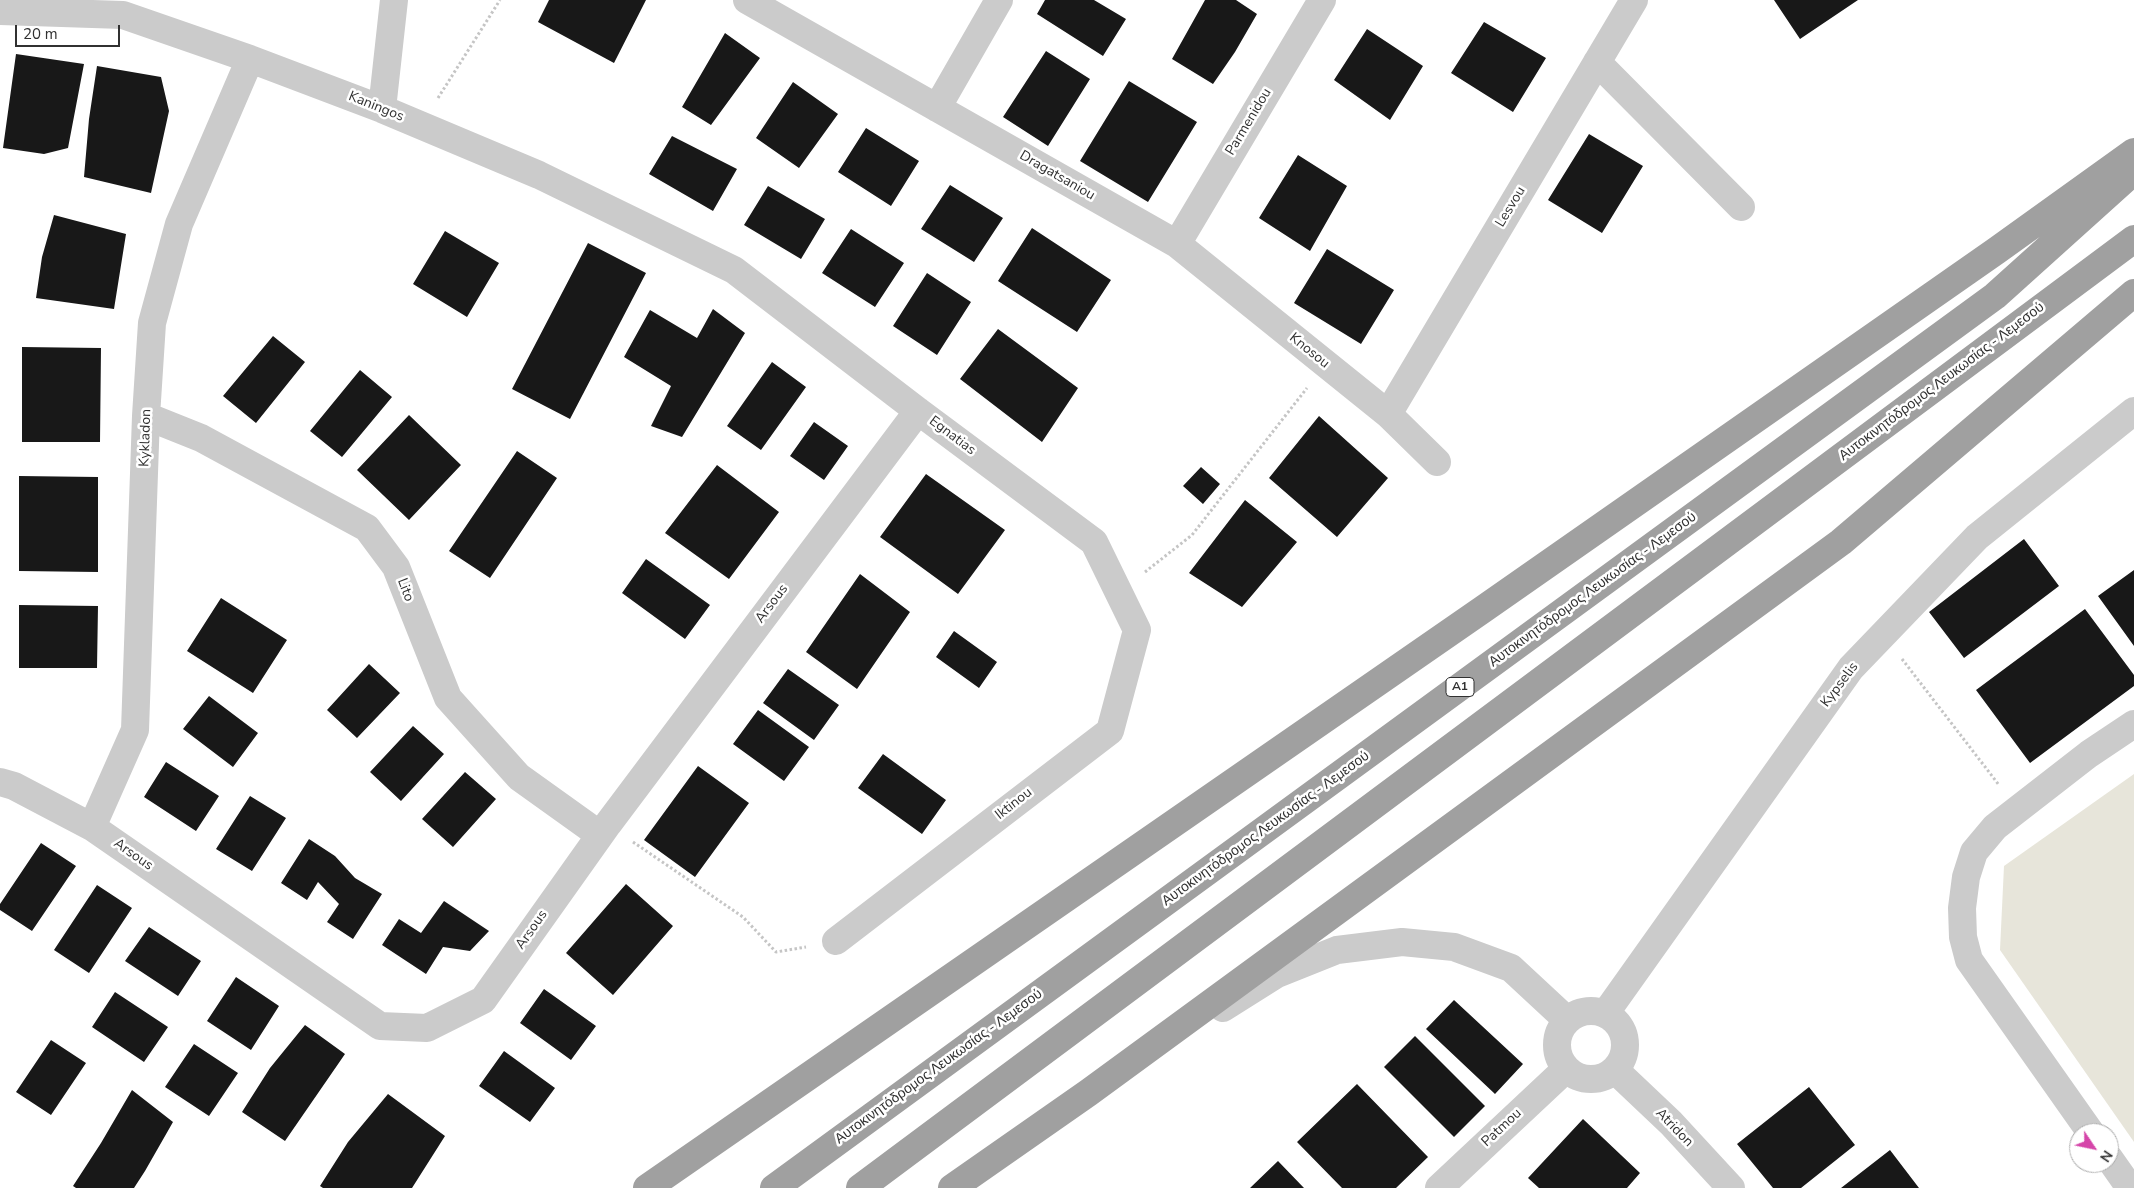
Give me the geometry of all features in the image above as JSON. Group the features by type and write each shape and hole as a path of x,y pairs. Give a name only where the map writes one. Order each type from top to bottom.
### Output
{"highway":[{"path":"647,1188 1465,622 1996,251 2134,152"},
{"name":"Αυτοκινητόδρομος Λευκωσίας - Λεμεσού","path":"774,1188 1994,296 2134,171"},
{"name":"Αυτοκινητόδρομος Λευκωσίας - Λεμεσού","path":"860,1188 2134,239"},
{"path":"952,1188 1088,1093 1841,542 2134,293"}],"street":[{"path":"382,109 394,0"},
{"name":"Dragatsaniou","path":"748,0 1177,244"},
{"path":"937,108 999,0"},
{"name":"Parmenidou","path":"1177,244 1322,0"},
{"name":"Lesvou","path":"1388,414 1634,0"},
{"name":"Kaningos","path":"0,10 123,7 250,59 382,109 539,175 734,270"},
{"name":"Kykladon","path":"92,827 134,730 146,416 152,324 179,224 250,59"},
{"path":"1597,62 1741,207"},
{"name":"Knosou","path":"1177,244 1388,414 1437,462"},
{"name":"Egnatias","path":"734,270 1094,542 1137,630"},
{"name":"Arsous","path":"0,782 14,786 92,827 380,1026 427,1028 483,1000 604,830 918,410"},
{"name":"Kypselis","path":"1605,1014 1851,668 1977,537 2134,411"},
{"name":"Lito","path":"146,416 201,438 367,528 396,567 448,698 519,777 604,830"},
{"name":"Iktinou","path":"836,941 1110,730 1137,630"},
{"path":"2084,1123 1969,960 1963,937 1963,900 1966,877 1974,852 1995,826 2089,754 2134,724"},
{"path":"1088,1093 1277,974 1337,950 1402,942 1454,947 1510,968 1567,1020"},
{"path":"1592,1010 1605,1014 1616,1021 1623,1033 1626,1046 1622,1059 1615,1070 1604,1077 1590,1080 1577,1076 1566,1069 1559,1058 1556,1044 1559,1031 1567,1020 1578,1013 1592,1010"},
{"name":"Patmou","path":"1439,1188 1566,1069"},
{"name":"Atridon","path":"1615,1070 1671,1124 1731,1188"},
{"path":"2119,1172 2130,1188"}],"path":[{"path":"420,125 500,0"},
{"path":"1119,592 1192,535 1326,364"},
{"path":"1883,635 2017,810"},
{"path":"604,830 743,917 776,952 836,941"}],"shaded area":[{"path":"2134,774 2134,1142 2000,950 2004,866"}],"building":[{"path":"549,0 646,0 614,63 538,22"},
{"path":"1045,0 1094,0 1126,19 1103,56 1037,14"},
{"path":"1205,0 1236,0 1257,14 1235,52 1213,84 1172,59"},
{"path":"1774,0 1858,0 1800,39"},
{"path":"1484,22 1546,58 1513,112 1451,73"},
{"path":"1367,29 1423,66 1390,120 1334,80"},
{"path":"725,33 760,58 711,125 682,107"},
{"path":"1046,51 1090,79 1048,146 1003,117"},
{"path":"16,54 84,64 68,148 44,154 3,148"},
{"path":"97,66 161,77 169,111 151,193 84,177 89,119"},
{"path":"1129,81 1197,122 1148,202 1080,161"},
{"path":"793,82 838,114 799,168 756,138"},
{"path":"866,128 919,161 891,206 838,172"},
{"path":"1589,134 1643,166 1602,233 1548,200"},
{"path":"672,136 737,169 713,211 649,174"},
{"path":"1298,155 1347,186 1310,251 1259,218"},
{"path":"950,185 1003,218 974,262 921,229"},
{"path":"768,186 825,219 801,259 744,225"},
{"path":"54,215 126,234 114,309 36,298 42,257"},
{"path":"1032,228 1111,280 1077,332 998,281"},
{"path":"851,229 904,263 875,307 822,273"},
{"path":"445,231 499,263 467,317 413,284"},
{"path":"588,243 646,273 570,419 512,389"},
{"path":"1327,249 1394,290 1361,344 1294,303"},
{"path":"927,273 971,302 937,355 893,326"},
{"path":"713,309 745,333 682,437 651,426 671,386 624,357 650,310 697,338"},
{"path":"998,329 1078,388 1042,442 960,379"},
{"path":"273,336 305,362 256,423 223,396"},
{"path":"22,347 101,348 100,442 22,442"},
{"path":"772,362 806,387 761,450 727,426"},
{"path":"360,370 392,397 342,457 310,431"},
{"path":"409,415 461,465 409,520 357,470"},
{"path":"1319,416 1388,478 1337,537 1269,478"},
{"path":"814,422 848,446 824,480 790,456"},
{"path":"517,451 557,478 490,578 449,551"},
{"path":"717,465 779,512 729,579 665,533"},
{"path":"1201,467 1220,484 1203,504 1183,486"},
{"path":"926,474 1005,530 958,594 880,537"},
{"path":"19,476 98,477 98,572 19,571"},
{"path":"1245,500 1297,542 1242,607 1189,573"},
{"path":"2024,539 2059,586 1964,658 1929,612"},
{"path":"646,559 710,605 685,639 622,593"},
{"path":"2134,570 2134,646 2098,596"},
{"path":"860,574 910,612 857,689 806,652"},
{"path":"221,598 287,640 253,693 187,651"},
{"path":"19,605 98,606 97,668 19,668"},
{"path":"2085,609 2134,675 2134,686 2030,763 1976,690"},
{"path":"954,631 997,662 979,688 936,657"},
{"path":"369,664 400,693 357,738 327,710"},
{"path":"788,669 839,705 814,740 763,703"},
{"path":"209,696 258,733 233,767 183,729"},
{"path":"758,710 809,747 784,781 733,744"},
{"path":"413,726 444,754 401,801 370,772"},
{"path":"883,754 946,800 922,834 858,788"},
{"path":"166,762 219,796 196,831 144,797"},
{"path":"698,766 749,803 695,877 644,840"},
{"path":"465,772 496,799 453,847 422,819"},
{"path":"250,796 286,818 252,871 216,849"},
{"path":"309,839 335,856 355,878 382,894 353,939 327,922 339,904 318,882 307,900 281,883"},
{"path":"41,843 76,866 32,931 0,910 0,904"},
{"path":"626,884 673,926 613,995 566,953"},
{"path":"97,885 132,908 89,973 54,950"},
{"path":"444,901 489,931 470,951 443,947 426,974 382,945 399,919 421,933"},
{"path":"149,927 201,961 178,996 125,961"},
{"path":"236,977 279,1006 251,1050 207,1021"},
{"path":"544,989 596,1026 571,1060 520,1023"},
{"path":"115,992 168,1027 144,1062 92,1027"},
{"path":"1454,1000 1523,1064 1495,1094 1426,1029"},
{"path":"305,1025 345,1054 285,1141 242,1112 270,1068"},
{"path":"1415,1036 1485,1106 1454,1137 1384,1067"},
{"path":"51,1040 86,1063 51,1115 16,1092"},
{"path":"194,1044 238,1073 209,1116 165,1087"},
{"path":"504,1051 555,1088 530,1122 479,1086"},
{"path":"1357,1084 1428,1157 1396,1188 1342,1188 1297,1142"},
{"path":"1809,1087 1855,1145 1801,1188 1773,1188 1737,1144"},
{"path":"132,1090 173,1122 145,1171 134,1188 76,1188 73,1186"},
{"path":"388,1094 445,1136 412,1188 323,1188 320,1186 348,1142"},
{"path":"1583,1119 1640,1173 1627,1188 1539,1188 1528,1178"},
{"path":"1890,1150 1919,1188 1841,1188"},
{"path":"1278,1161 1304,1188 1250,1188"}]}
